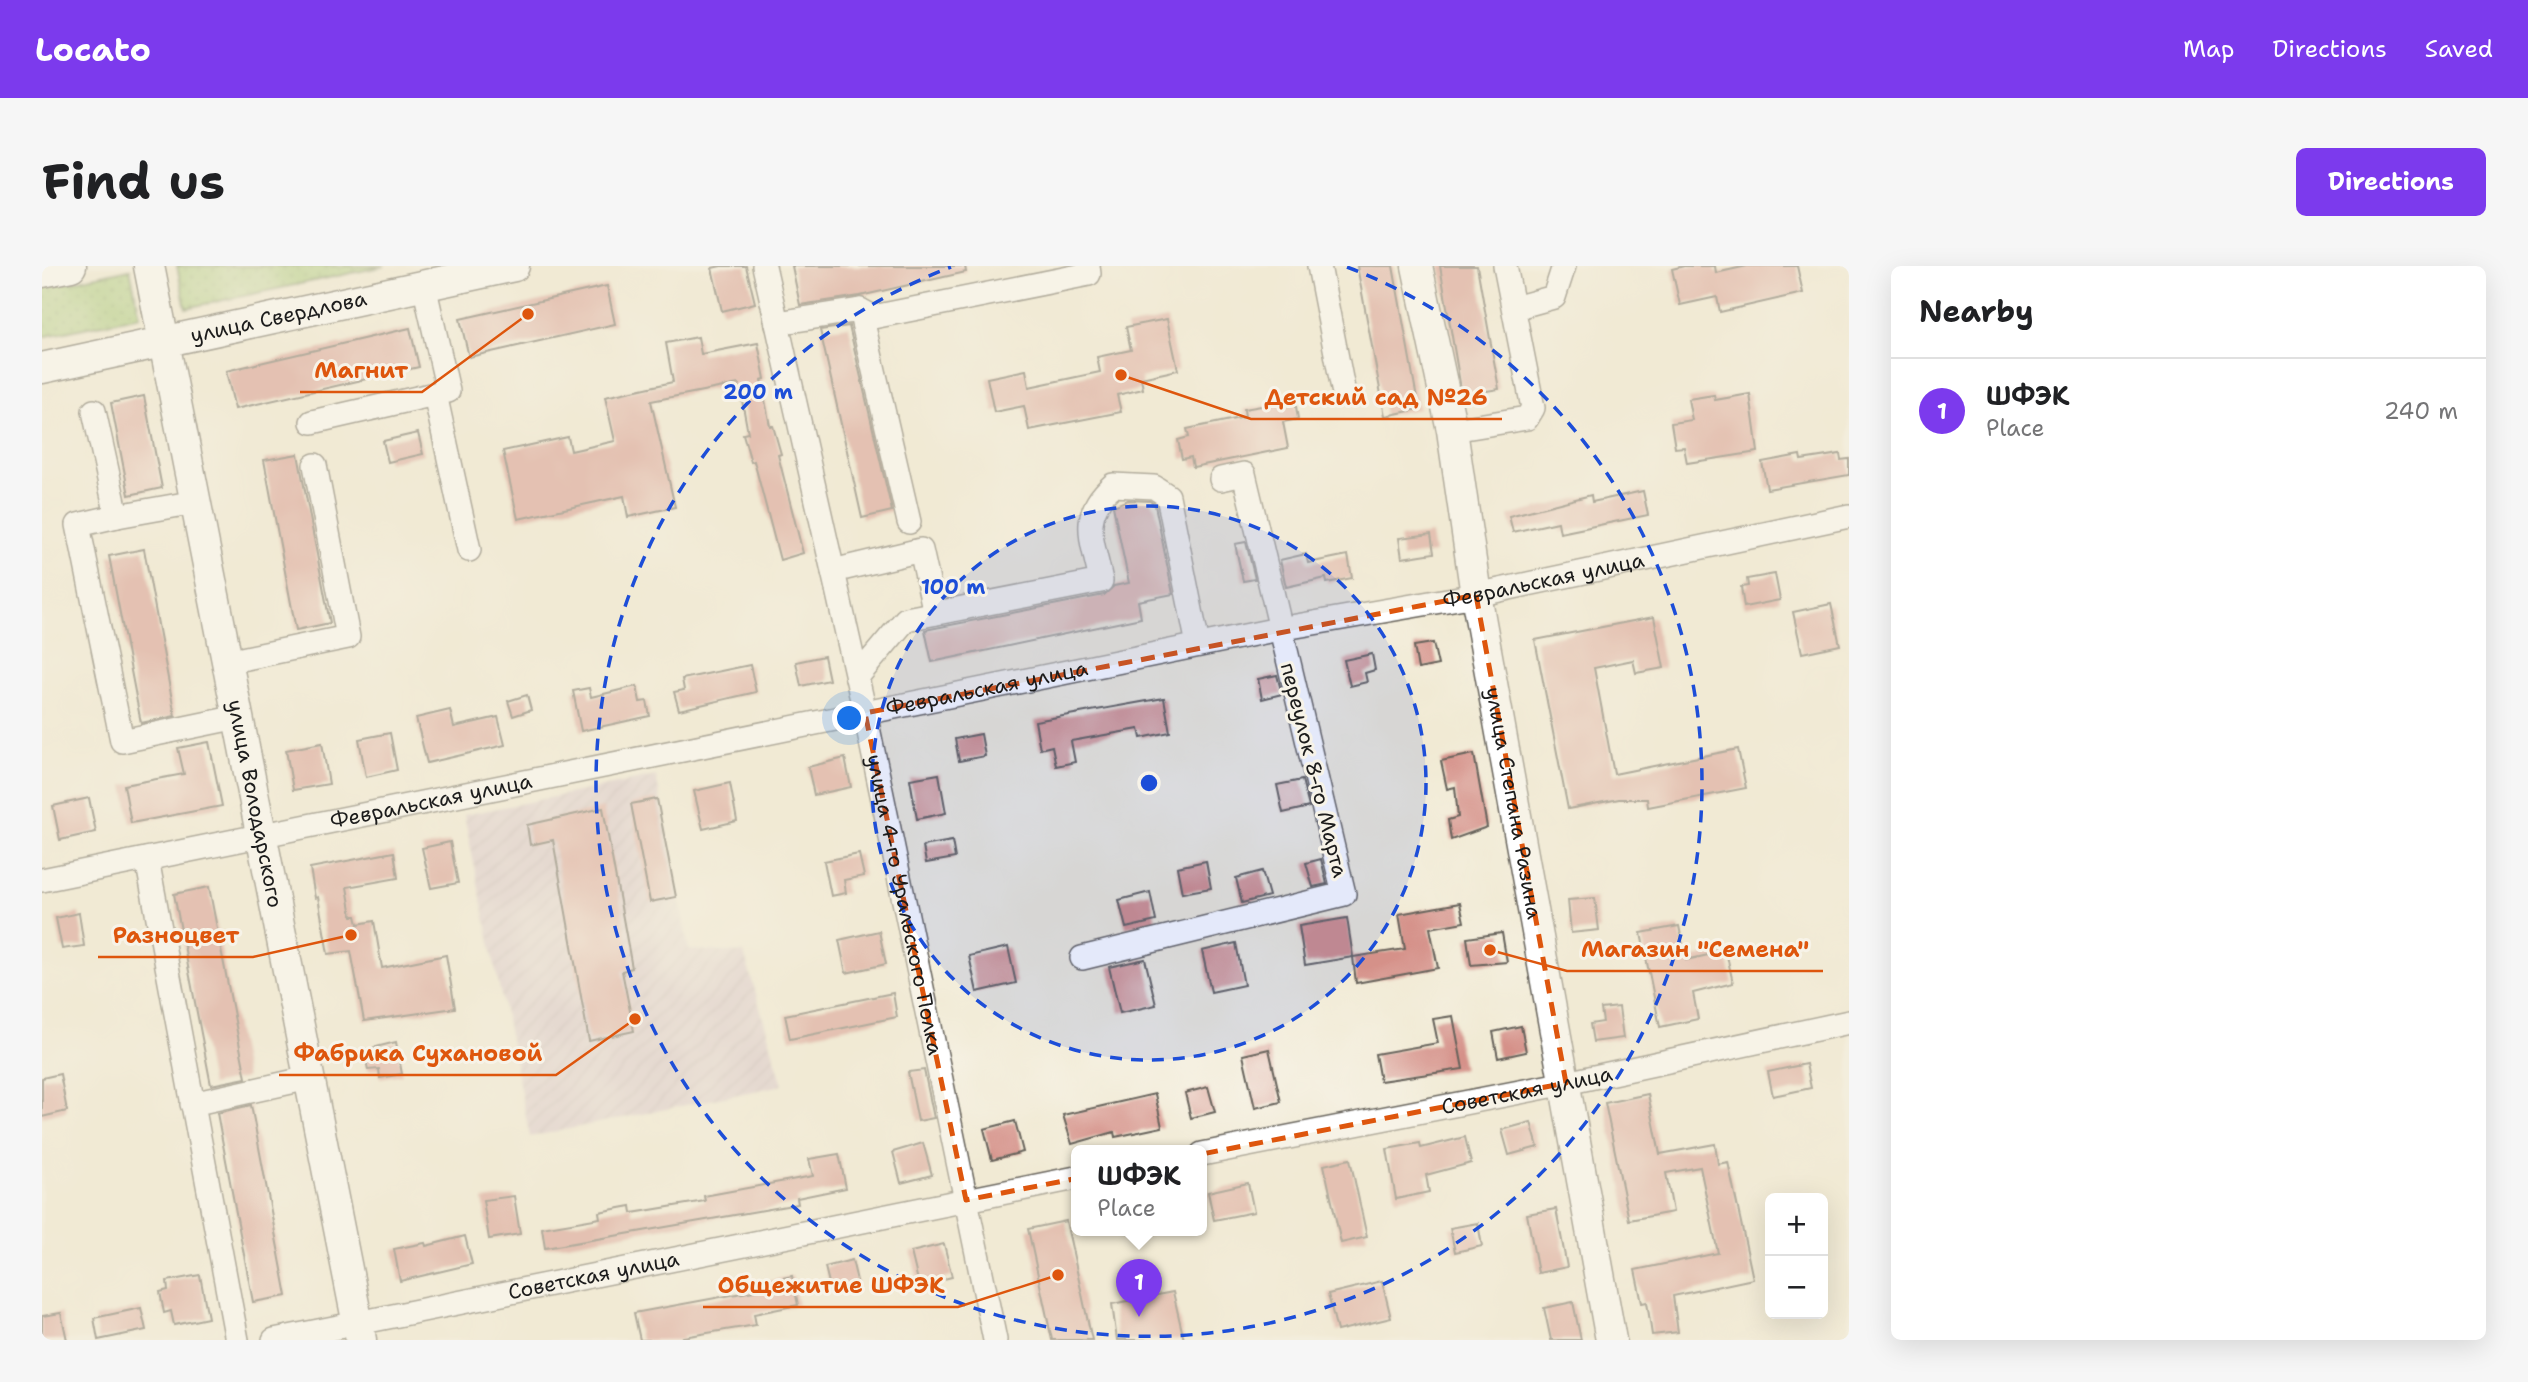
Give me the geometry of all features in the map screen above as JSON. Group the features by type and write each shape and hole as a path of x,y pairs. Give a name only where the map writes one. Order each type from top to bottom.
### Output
{"main road":[{"path":"42,272 71,266"},
{"name":"улица Володарского","path":"149,266 359,1331"},
{"name":"улица Свердлова","path":"42,368 514,266"},
{"name":"улица Степана Разина","path":"1417,266 1452,429 1476,595 1611,1340"}],"street":[{"name":"улица 4-го Уральского Полка","path":"764,266 865,713 995,1340"},
{"path":"777,323 860,310 873,317 1089,274 1088,266"},
{"path":"1319,266 1343,390"},
{"path":"1452,429 1527,418 1532,408 1505,266"},
{"path":"1514,308 1554,297 1564,266"},
{"path":"312,422 448,391 424,285"},
{"path":"860,310 909,522"},
{"path":"435,394 469,550"},
{"path":"94,411 117,516"},
{"path":"227,662 348,637 315,465"},
{"path":"1221,480 1244,474 1279,629"},
{"path":"857,677 906,619 1101,581 1090,523 1097,499 1113,485 1154,487 1168,496 1198,645"},
{"path":"196,502 78,525 122,741 237,717"},
{"name":"Февральская улица","path":"42,880 1198,645 1476,595 1849,516"},
{"path":"833,571 920,550 935,613"},
{"name":"переулок 8-го Марта","path":"1082,958 1344,894 1279,629"},
{"path":"147,859 237,1340"},
{"name":"Советская улица","path":"1207,1153 1566,1083 1849,1022"},
{"path":"192,1104 309,1078"},
{"name":"Советская улица","path":"274,1340 359,1331 1071,1179"}],"highlighted area":[{"path":"1476,595 1566,1083 966,1200 865,713"}],"shaded area":[{"path":"656,776 689,950 744,953 783,1085 530,1137 464,815"}],"green space":[{"path":"177,266 385,266 186,308"},
{"path":"130,269 140,316 42,337 42,288"}],"building":[{"path":"746,266 755,303 722,311 712,268"},
{"path":"792,266 965,266 966,272 860,296 800,305"},
{"path":"1357,266 1393,266 1419,409 1385,416"},
{"path":"1440,266 1477,266 1499,389 1462,395"},
{"path":"1684,266 1715,266 1716,273 1747,266 1797,266 1803,293 1720,312 1717,297 1680,305 1672,269"},
{"path":"607,286 615,324 469,357 460,319"},
{"path":"1167,319 1178,370 1141,378 1143,389 1117,395 1121,412 1029,430 1024,406 994,412 987,378 1026,370 1029,387 1100,372 1097,357 1131,350 1126,327"},
{"path":"849,326 892,511 862,518 820,330"},
{"path":"410,328 419,367 235,409 226,371"},
{"path":"698,337 701,354 758,343 765,379 761,380 770,426 773,426 781,454 778,455 803,553 780,560 754,461 751,462 743,434 748,433 739,384 651,401 675,507 628,517 624,496 518,519 503,451 568,437 571,451 615,441 605,397 673,382 666,343"},
{"path":"1750,394 1758,452 1687,463 1684,447 1675,448 1671,423 1692,420 1688,399 1714,395 1715,400"},
{"path":"144,396 162,488 129,495 111,403"},
{"path":"1295,400 1298,419 1283,422 1288,448 1193,467 1191,457 1182,459 1178,440 1189,437 1187,429 1245,417 1244,409"},
{"path":"418,433 423,454 388,462 383,441"},
{"path":"298,454 330,623 296,630 264,460"},
{"path":"1840,454 1841,460 1849,459 1849,475 1767,489 1762,462 1800,455 1801,460"},
{"path":"1643,491 1648,515 1560,533 1558,522 1513,532 1509,516 1591,495 1592,502"},
{"path":"1128,500 1150,501 1155,505 1173,594 1138,601 1141,618 932,662 925,630 1104,595 1114,586 1129,583 1113,506"},
{"path":"1431,534 1434,553 1402,558 1399,538"},
{"path":"1246,542 1255,579 1243,581 1235,544"},
{"path":"144,549 175,716 141,723 109,556"},
{"path":"1306,554 1308,563 1348,555 1352,578 1327,583 1326,578 1286,587 1280,560"},
{"path":"1775,574 1780,600 1744,607 1741,587 1748,586 1747,579"},
{"path":"1831,604 1840,645 1802,653 1793,612"},
{"path":"1654,617 1664,668 1636,673 1633,660 1594,668 1614,774 1738,749 1746,788 1648,807 1647,799 1619,799 1568,809 1535,640"},
{"path":"1433,643 1438,665 1418,669 1414,646"},
{"path":"1372,654 1375,670 1365,673 1367,682 1350,686 1344,660"},
{"path":"824,656 829,680 801,686 796,662"},
{"path":"750,665 756,692 679,710 674,692 684,690 682,679"},
{"path":"1277,675 1282,694 1262,699 1258,679"},
{"path":"637,686 640,702 647,701 650,716 581,731 573,691 589,688 591,697"},
{"path":"527,695 531,710 513,716 508,701"},
{"path":"1164,698 1170,732 1141,738 1139,729 1071,741 1075,762 1056,766 1052,746 1040,749 1035,721"},
{"path":"450,710 454,727 498,717 505,745 427,763 416,718"},
{"path":"390,733 397,770 366,777 359,739"},
{"path":"981,734 985,756 959,761 955,739"},
{"path":"209,742 222,806 131,823 124,785 184,774 178,748"},
{"path":"322,743 329,784 293,790 286,750"},
{"path":"1474,754 1487,827 1451,840 1448,820 1458,817 1455,787 1447,789 1441,761"},
{"path":"845,758 851,787 814,795 808,767"},
{"path":"939,774 946,813 917,819 910,779"},
{"path":"1302,780 1309,807 1283,813 1277,785"},
{"path":"730,783 737,821 703,829 694,791"},
{"path":"89,798 96,832 60,840 53,806"},
{"path":"657,799 676,897 650,902 631,804"},
{"path":"603,808 632,968 622,971 634,1031 589,1041 553,840 530,845 527,825"},
{"path":"952,841 955,858 926,863 923,846"},
{"path":"450,842 458,883 431,888 422,848"},
{"path":"394,852 398,878 347,887 352,916 356,916 358,924 374,921 382,968 446,955 455,1008 364,1021 351,951 328,954 310,868"},
{"path":"859,854 864,876 844,880 846,893 831,896 824,861"},
{"path":"1321,859 1327,884 1313,887 1306,863"},
{"path":"1206,861 1211,888 1182,893 1177,867"},
{"path":"1262,871 1269,896 1242,903 1236,878"},
{"path":"209,887 246,1078 211,1085 174,894"},
{"path":"1150,892 1156,921 1126,928 1119,900"},
{"path":"1595,898 1599,930 1571,933 1568,900"},
{"path":"1460,903 1464,922 1430,928 1438,968 1356,983 1353,957 1405,949 1399,914"},
{"path":"79,913 84,946 62,949 56,918"},
{"path":"1347,918 1353,957 1305,965 1299,926"},
{"path":"1679,926 1686,960 1726,951 1733,983 1693,993 1698,1019 1660,1027 1641,933"},
{"path":"879,931 886,964 846,973 839,940"},
{"path":"1502,933 1507,962 1471,965 1467,938"},
{"path":"1236,943 1244,985 1211,992 1202,951"},
{"path":"1008,947 1016,983 977,992 969,956"},
{"path":"1145,959 1156,1005 1120,1013 1109,967"},
{"path":"893,993 897,1017 790,1039 785,1015"},
{"path":"1619,1007 1623,1038 1593,1042 1590,1024 1603,1022 1601,1009"},
{"path":"1453,1016 1463,1069 1380,1081 1375,1054 1438,1043 1433,1019"},
{"path":"1521,1026 1526,1052 1498,1058 1493,1032"},
{"path":"396,1042 402,1074 380,1078 379,1069 368,1070 364,1050"},
{"path":"1269,1049 1281,1102 1255,1108 1243,1055"},
{"path":"1806,1064 1811,1088 1773,1096 1768,1072"},
{"path":"924,1070 934,1118 918,1121 908,1072"},
{"path":"60,1074 67,1111 42,1117 42,1078"},
{"path":"1208,1087 1215,1112 1191,1118 1185,1093"},
{"path":"1155,1094 1162,1127 1115,1137 1114,1132 1072,1144 1063,1115"},
{"path":"1648,1094 1660,1154 1715,1144 1718,1164 1728,1162 1753,1279 1673,1296 1678,1332 1652,1335 1647,1302 1642,1303 1635,1270 1718,1253 1700,1167 1666,1173 1673,1212 1629,1220 1605,1103"},
{"path":"251,1105 287,1296 253,1302 217,1113"},
{"path":"1015,1121 1023,1152 992,1160 984,1129"},
{"path":"1531,1122 1538,1147 1509,1155 1502,1130"},
{"path":"1465,1137 1471,1163 1426,1175 1429,1192 1396,1199 1387,1149 1420,1143 1421,1148"},
{"path":"923,1143 932,1175 901,1183 893,1152"},
{"path":"839,1154 846,1188 797,1198 798,1204 545,1248 542,1228 600,1218 599,1212 609,1210 631,1206 632,1213 705,1201 704,1196 813,1176 809,1159"},
{"path":"1350,1159 1367,1237 1341,1243 1324,1165"},
{"path":"1248,1183 1254,1212 1214,1220 1208,1192"},
{"path":"514,1196 520,1234 489,1239 483,1200"},
{"path":"1556,1209 1567,1267 1538,1273 1527,1214"},
{"path":"1066,1221 1092,1340 1052,1340 1028,1229"},
{"path":"1478,1223 1482,1246 1455,1252 1450,1228"},
{"path":"465,1236 472,1264 400,1281 394,1249 425,1243 426,1246"},
{"path":"944,1244 952,1277 919,1285 911,1252"},
{"path":"852,1260 858,1285 831,1291 825,1267"},
{"path":"200,1275 208,1318 174,1325 171,1311 164,1313 160,1292 168,1290 167,1281"},
{"path":"792,1276 798,1305 754,1314 756,1325 683,1337 684,1340 640,1340 634,1313 770,1288 768,1281"},
{"path":"1382,1281 1391,1318 1337,1331 1328,1294"},
{"path":"1173,1292 1184,1340 1117,1340 1112,1304"},
{"path":"1573,1302 1581,1340 1551,1340 1544,1308"},
{"path":"141,1308 146,1330 98,1340 94,1318"},
{"path":"61,1313 67,1340 42,1340 42,1316"}],"place":[{"name":"Магнит","path":"528,314"},
{"name":"Детский сад №26","path":"1121,375"},
{"name":"Разноцвет","path":"351,935"},
{"name":"Магазин \"Семена\"","path":"1490,950"},
{"name":"Фабрика Сухановой","path":"635,1019"},
{"name":"Общежитие ШФЭК","path":"1058,1275"},
{"name":"ШФЭК","path":"1139,1317"}]}
